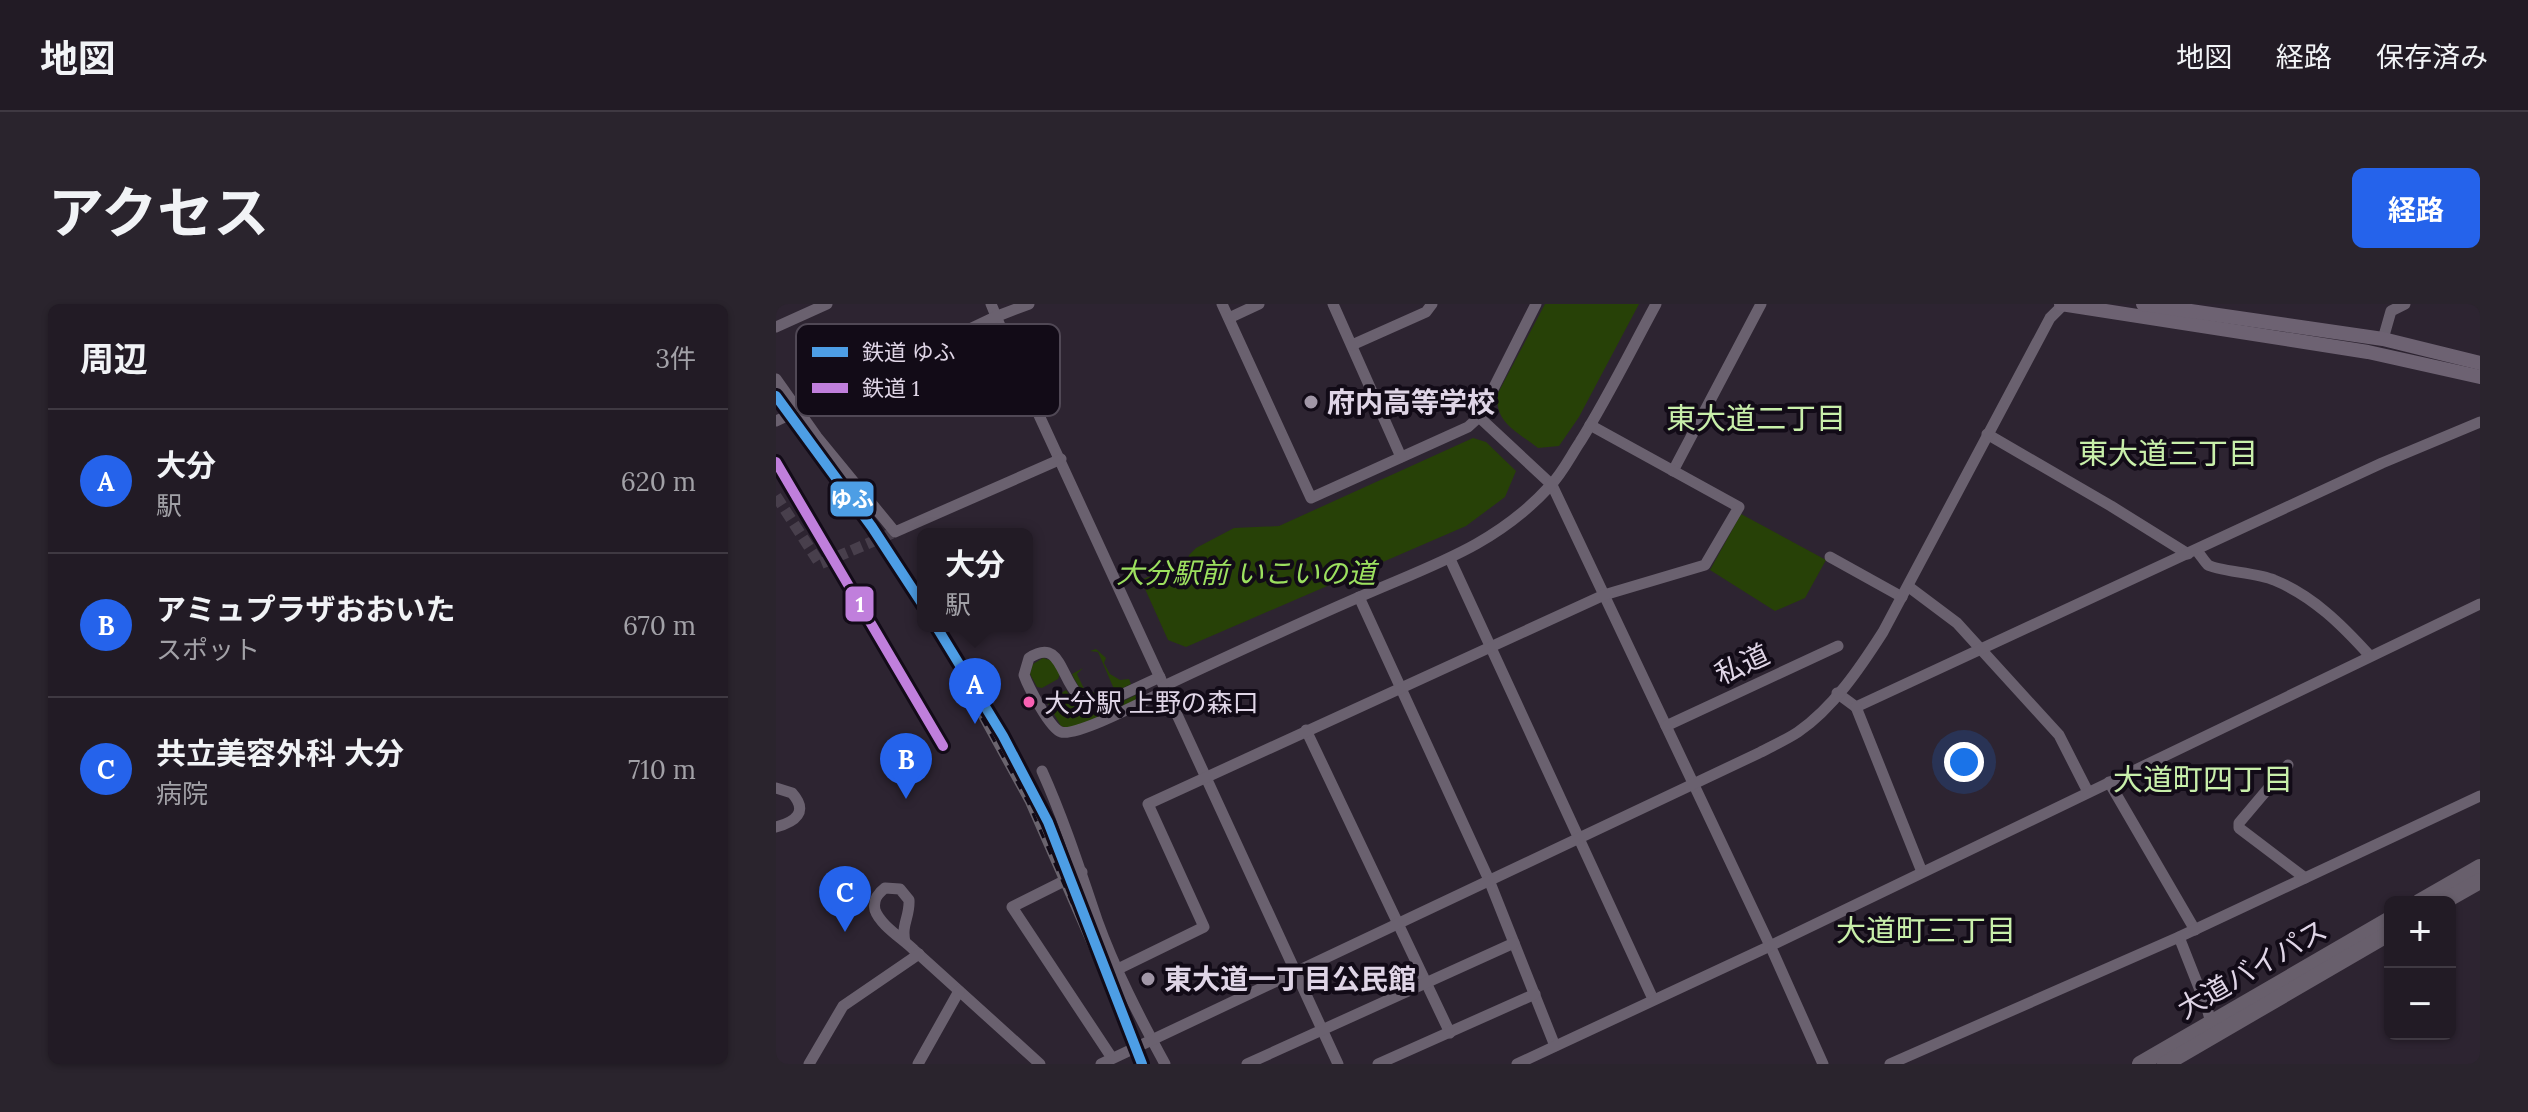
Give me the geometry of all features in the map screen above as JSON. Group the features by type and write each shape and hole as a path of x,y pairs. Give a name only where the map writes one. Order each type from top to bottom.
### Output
{"highway":[{"path":"2429,896 2480,867"},
{"path":"2454,896 2480,881"},
{"name":"大道バイパス","path":"2140,1064 2384,922"},
{"name":"大道バイパス","path":"2165,1064 2384,936"}],"main road":[{"path":"2063,304 2368,352 2480,377"},
{"path":"2143,304 2383,339 2480,363"}],"street":[{"path":"776,327 827,304"},
{"path":"991,304 998,324"},
{"path":"980,324 1029,304"},
{"path":"1222,304 1311,498 1468,427 1479,417 1536,304"},
{"path":"1229,318 1259,304"},
{"path":"1333,304 1401,457"},
{"path":"1352,345 1426,312 1432,304"},
{"path":"1164,684 1095,704 1078,696 1060,662 1051,654 1034,655 1024,669 1026,680 1053,727 1063,733 1081,730 1164,684 1480,544 1503,529 1552,485 1590,425 1656,304"},
{"path":"1673,471 1761,304"},
{"path":"1082,872 1012,907 1107,1061 1798,732 1825,708 1867,657 1906,592 2050,318 2063,304"},
{"path":"2383,339 2391,311 2405,304"},
{"path":"776,379 796,407"},
{"path":"776,421 796,412"},
{"path":"803,416 895,532 1061,459"},
{"path":"1041,416 1338,1064"},
{"path":"1479,417 1552,485 1823,1064"},
{"path":"1856,707 2382,463 2480,422"},
{"path":"1118,969 1204,927 1148,804 1604,595 1705,565 1739,507 1590,425"},
{"path":"1987,434 2192,552 2209,566 2271,578 2297,591 2346,629 2370,656"},
{"path":"1830,557 1906,592 1957,623 2059,735 2088,792"},
{"path":"1450,559 1653,999"},
{"path":"1359,597 1489,880 1555,1046"},
{"path":"1517,1064 1770,946 2480,604"},
{"name":"私道","path":"1666,726 1838,646"},
{"path":"1837,693 1856,707 1922,872"},
{"path":"1306,730 1450,1033"},
{"path":"2288,765 2239,823 2239,828 2305,878"},
{"path":"1042,771 1063,819 1118,969 1165,1064"},
{"path":"2109,782 2195,930"},
{"path":"776,788 792,793 799,805 794,820 776,827"},
{"path":"1890,1064 2195,930 2480,796"},
{"path":"905,942 903,927 909,900 900,889 885,888 875,901 876,912 905,942 1040,1064"},
{"path":"2179,937 2211,1023"},
{"path":"1247,1064 1514,943"},
{"path":"809,1064 843,1006 919,954"},
{"path":"918,1064 959,991"},
{"path":"1378,1064 1535,994"}],"green space":[{"path":"1545,304 1639,304 1579,417 1559,446 1538,448 1503,419 1497,403 1498,393"},
{"name":"大分駅前 いこいの道","path":"1473,438 1486,442 1516,471 1505,497 1466,526 1186,647 1168,640 1141,580 1188,560 1196,548 1234,528 1279,526"},
{"path":"1741,514 1826,560 1805,598 1775,611 1710,570"},
{"path":"1096,649 1106,658 1104,663 1110,674 1120,680 1129,679 1131,684 1098,697 1114,689 1098,652 1090,651"},
{"path":"1043,658 1053,661 1060,674 1058,679 1042,688 1037,687 1030,674 1033,664"},
{"path":"1083,668 1077,674 1086,694 1072,674"},
{"path":"1066,690 1074,700 1091,709 1109,707 1138,694 1140,698 1071,729 1061,726 1047,702"}],"tunnel":[{"path":"776,496 820,564 895,532"}],"railway":[{"path":"982,718 1028,802 1115,1001"}],"rail line":[{"name":"ゆふ","path":"776,396 872,527 917,596"},
{"name":"1","path":"776,462 943,746"},
{"name":"ゆふ","path":"940,632 1003,736 1048,822 1142,1064"}],"place":[{"name":"府内高等学校","path":"1311,402"},
{"name":"大分駅 上野の森口","path":"1029,702"},
{"name":"大分","path":"975,724"},
{"name":"アミュプラザおおいた","path":"906,799"},
{"name":"共立美容外科 大分","path":"845,932"},
{"name":"東大道一丁目公民館","path":"1148,979"}],"district":[{"name":"東大道二丁目","path":"1756,419"},
{"name":"東大道三丁目","path":"2168,454"},
{"name":"大道町四丁目","path":"2203,780"},
{"name":"大道町三丁目","path":"1926,931"}]}
